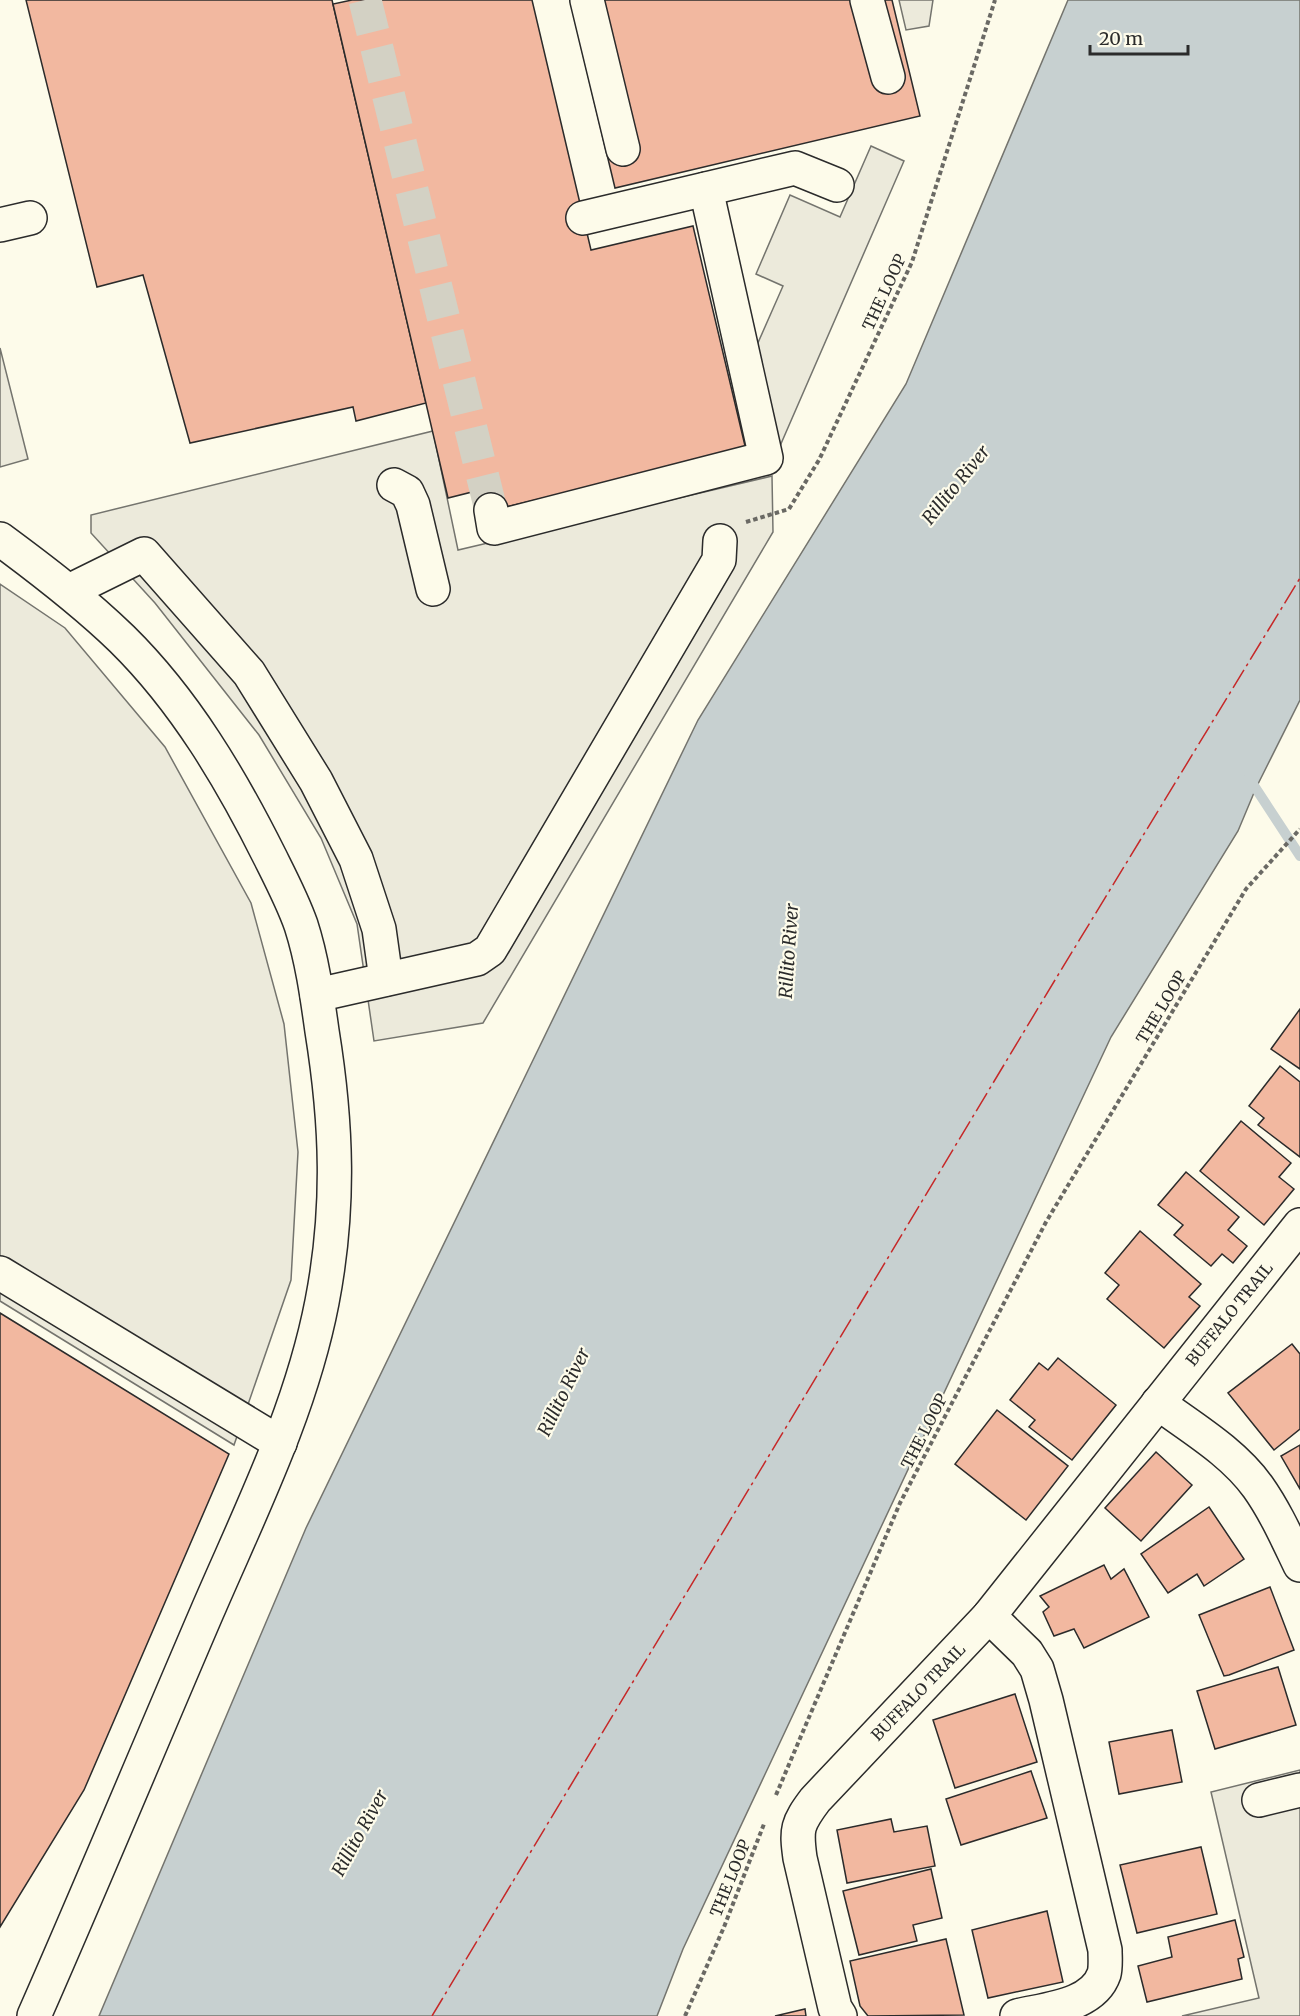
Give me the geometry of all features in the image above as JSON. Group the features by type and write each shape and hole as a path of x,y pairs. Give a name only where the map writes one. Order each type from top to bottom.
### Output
{"street":[{"path":"587,0 623,149"},
{"path":"867,0 888,76"},
{"path":"583,218 795,168 837,185"},
{"path":"491,510 494,528 766,459 706,189"},
{"path":"394,485 407,492 413,505 433,589"},
{"path":"317,995 477,958 490,950 719,560 728,533"},
{"path":"0,539 69,591 123,640 178,705 223,771 263,843 298,918 310,957 317,995 335,1128 332,1232 328,1270 314,1339 300,1390 280,1443 34,2016"},
{"path":"69,591 144,554 249,674 316,781 356,859 379,929 386,980"},
{"name":"BUFFALO TRAIL","path":"840,2016 835,2008 800,1858 796,1835 801,1819 815,1800 989,1616 1300,1225"},
{"path":"0,1273 280,1443"},
{"path":"1158,1403 1228,1455 1257,1486 1282,1527 1300,1565"},
{"path":"989,1616 1027,1653 1037,1669 1105,1950 1104,1972 1091,1993 1080,2000 1017,2016"},
{"path":"1259,1800 1300,1790"}],"path":[{"name":"THE LOOP","path":"728,533 789,509 819,460 912,262 995,0"},
{"name":"THE LOOP","path":"773,1802 900,1503 1046,1222 1246,889 1300,829"},
{"name":"THE LOOP","path":"685,2016 724,1927 765,1823"}],"shaded area":[{"path":"899,0 933,0 929,26 906,30"},
{"path":"871,146 904,161 780,446 749,363 783,286 756,274 790,195 840,217"},
{"path":"0,348 28,459 0,467"},
{"path":"433,431 458,550 772,476 773,532 483,1023 374,1041 357,924 321,838 259,735 155,603 91,533 91,515"},
{"path":"0,584 65,628 165,747 251,903 284,1024 298,1152 291,1280 234,1445 0,1301"},
{"path":"1300,1770 1300,2016 1182,2016 1259,1998 1211,1792"}],"water":[{"name":"Rillito River","path":"1068,0 1300,0 1300,700 1256,788 1238,831 1111,1037 683,1949 657,2016 99,2016 306,1528 698,720 906,384"}],"building":[{"path":"26,0 332,0 426,403 356,421 353,407 190,443 143,275 97,287"},
{"path":"352,0 532,0 591,250 693,226 746,450 489,511 484,489 448,498 333,4"},
{"path":"570,0 892,0 920,116 615,188"},
{"path":"1300,1009 1300,1069 1271,1049"},
{"path":"1280,1066 1300,1082 1300,1157 1258,1125 1264,1118 1249,1106"},
{"path":"1241,1121 1291,1163 1279,1177 1294,1189 1264,1225 1200,1171"},
{"path":"1186,1172 1239,1217 1228,1230 1247,1246 1233,1263 1222,1254 1211,1266 1174,1235 1183,1225 1158,1205"},
{"path":"1140,1231 1201,1284 1189,1297 1200,1306 1164,1348 1107,1299 1119,1285 1105,1273"},
{"path":"0,1313 229,1454 84,1790 0,1927"},
{"path":"1292,1344 1300,1354 1300,1429 1274,1450 1228,1393"},
{"path":"1058,1358 1116,1405 1072,1460 1029,1427 1035,1420 1010,1400 1039,1363 1048,1370"},
{"path":"997,1410 1068,1466 1026,1520 955,1464"},
{"path":"1300,1445 1300,1489 1281,1456"},
{"path":"1156,1452 1192,1485 1141,1541 1105,1508"},
{"path":"1209,1507 1244,1559 1204,1586 1197,1574 1168,1593 1141,1554"},
{"path":"1104,1565 1111,1579 1124,1569 1149,1617 1084,1648 1074,1629 1054,1636 1043,1612 1049,1607 1040,1596"},
{"path":"1270,1587 1294,1650 1224,1676 1199,1615"},
{"path":"1278,1667 1296,1725 1215,1749 1197,1691"},
{"path":"1015,1694 1037,1762 955,1788 933,1720"},
{"path":"1172,1730 1182,1782 1119,1794 1109,1742"},
{"path":"1031,1771 1047,1818 961,1845 946,1799"},
{"path":"891,1819 894,1832 927,1826 935,1866 847,1883 837,1830"},
{"path":"1201,1847 1217,1914 1137,1933 1120,1865"},
{"path":"931,1869 942,1918 913,1925 917,1941 859,1955 843,1891"},
{"path":"1047,1911 1063,1982 988,1998 972,1930"},
{"path":"1235,1920 1244,1957 1238,1959 1242,1979 1147,2002 1138,1966 1172,1957 1168,1937"},
{"path":"946,1939 964,2015 868,2016 860,2006 850,1961"},
{"path":"805,2009 806,2016 775,2016"}],"waterway":[{"path":"1249,778 1300,856"}],"tunnel":[{"path":"365,0 491,510"}],"power":[{"path":"432,2016 1055,980 1300,578"}]}
